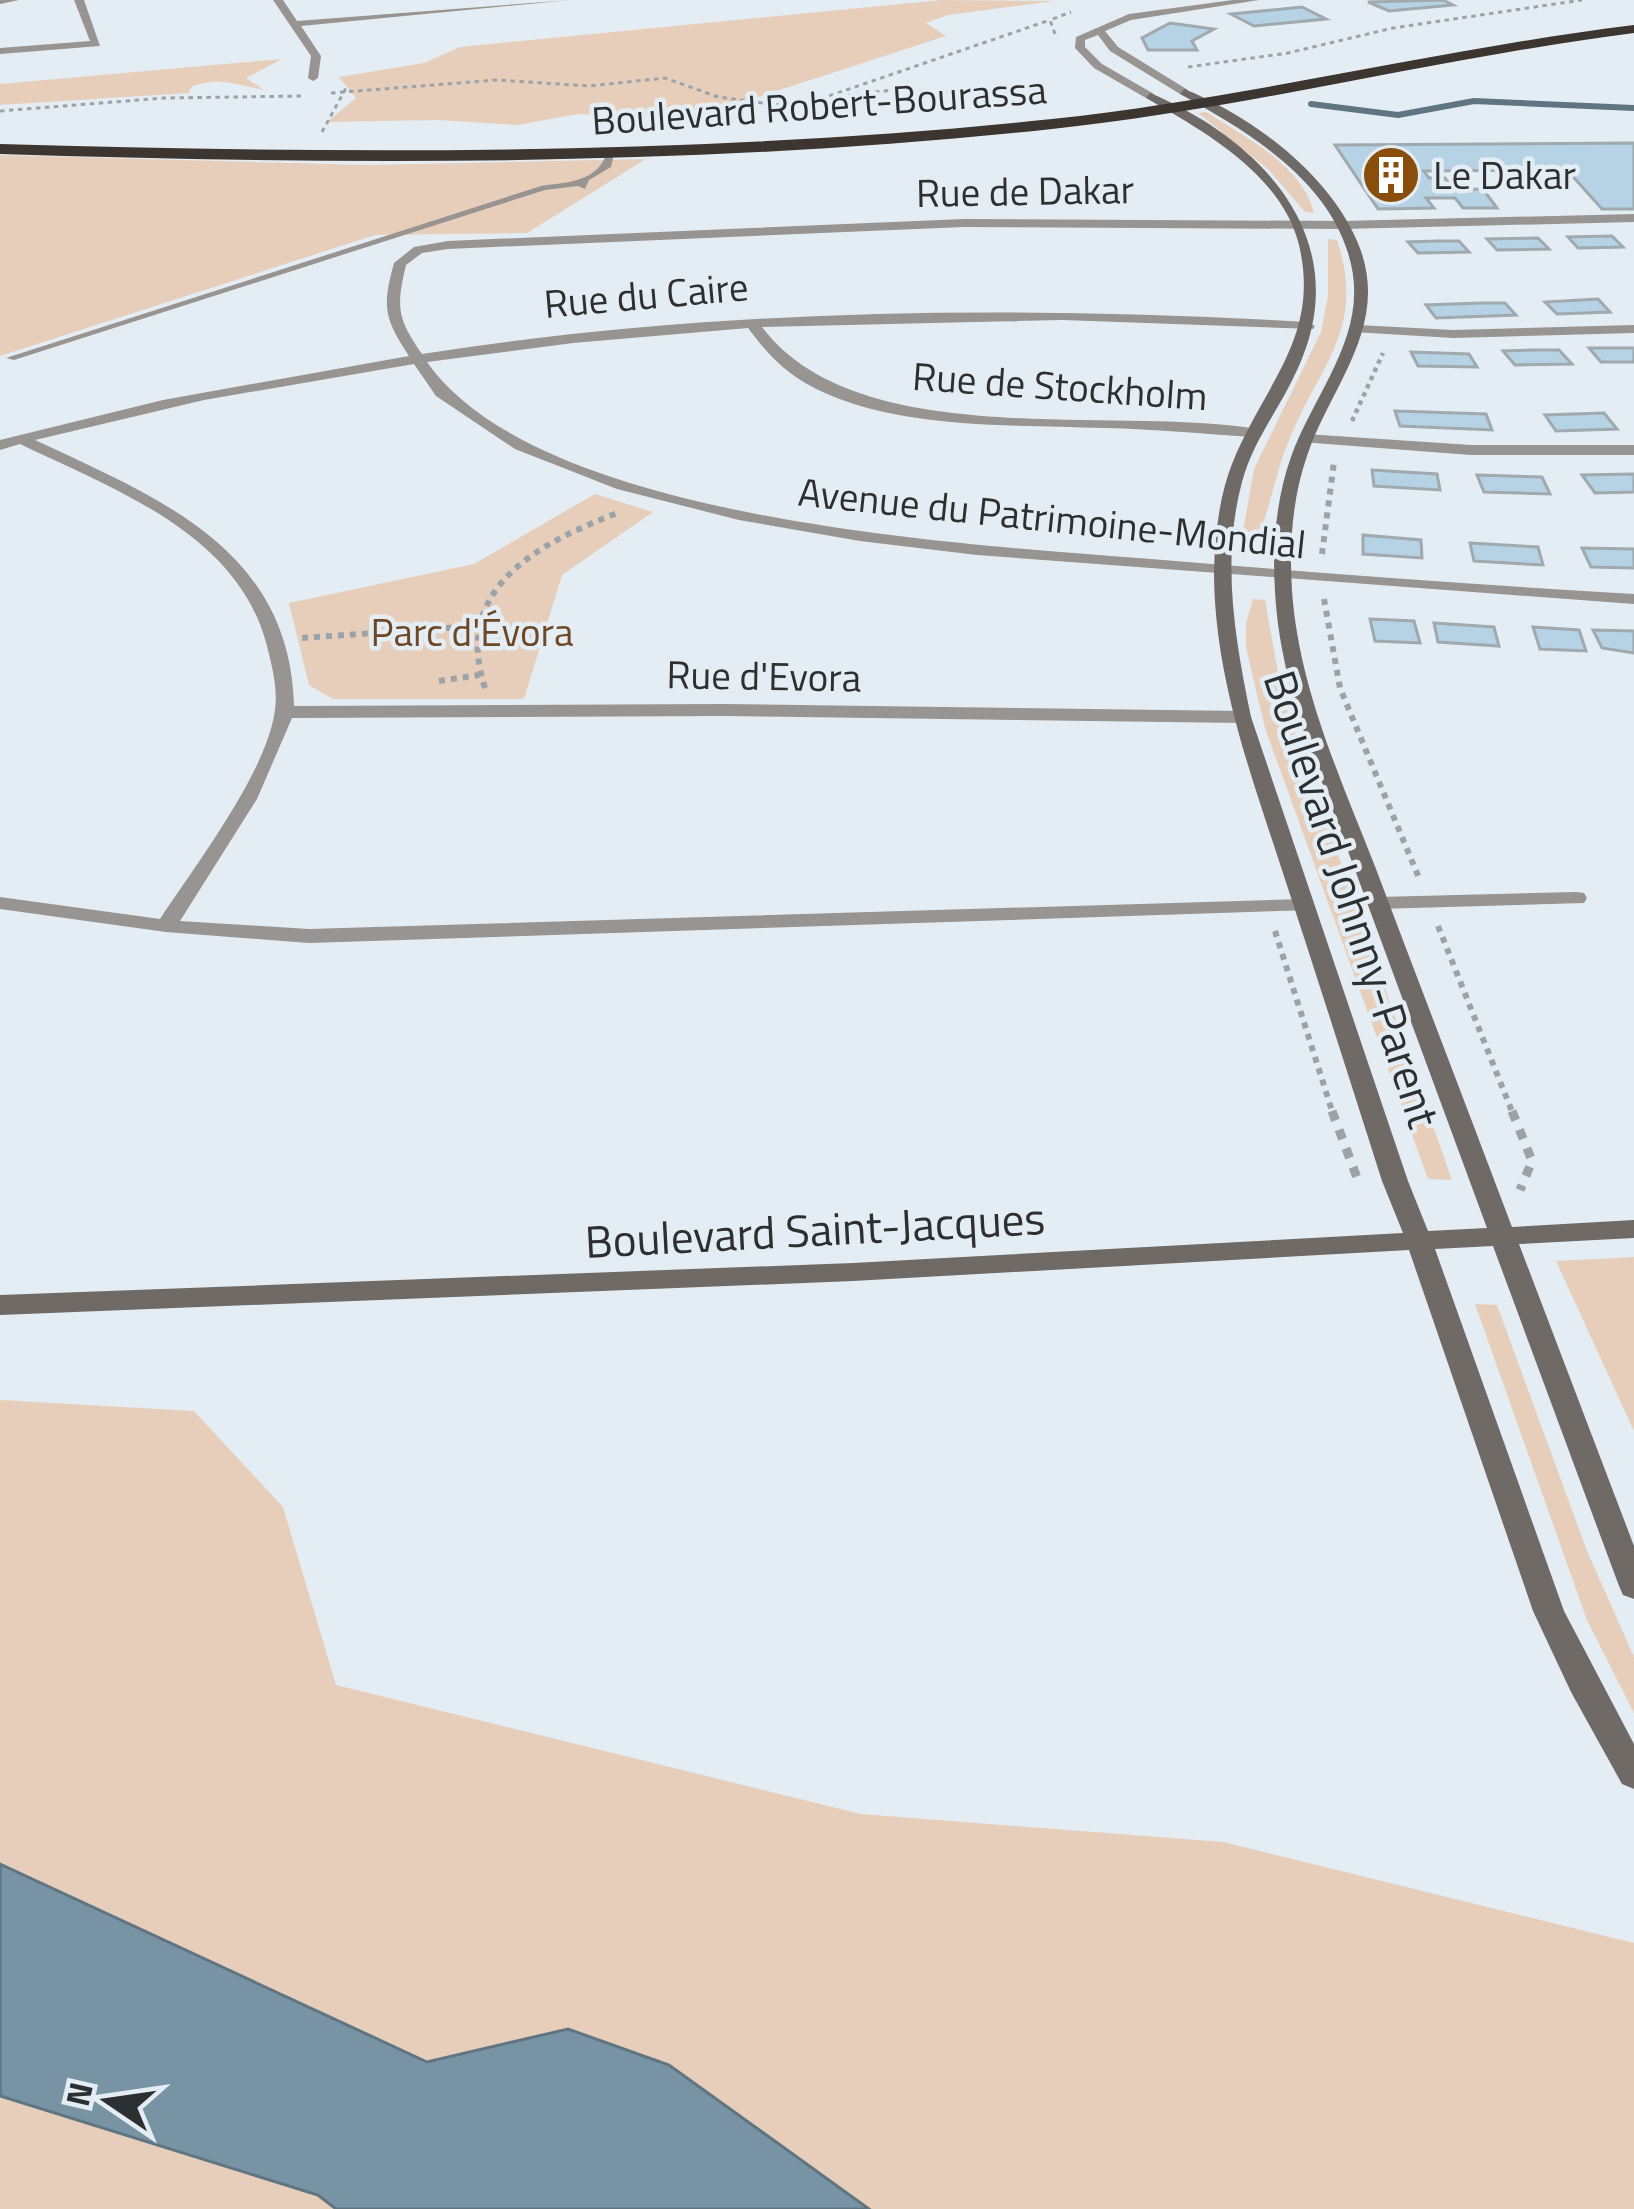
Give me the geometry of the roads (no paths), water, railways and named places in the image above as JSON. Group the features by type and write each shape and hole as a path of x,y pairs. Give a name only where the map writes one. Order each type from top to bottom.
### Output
{"highway":[{"name":"Boulevard Robert-Bourassa","path":"0,134 344,145 641,140 902,124 1150,96 1484,37 1634,17"},
{"name":"Boulevard Robert-Bourassa","path":"0,148 298,158 610,154 866,140 1181,91 1206,103 1634,29"}],"street":[{"path":"0,1 14,0"},
{"path":"0,51 96,44 79,0"},
{"path":"278,0 316,56 313,78"},
{"path":"294,24 566,0"},
{"path":"1150,96 1098,66 1080,48 1080,39 1129,16 1254,0"},
{"path":"1099,30 1114,49 1181,91"},
{"name":"Boulevard Johnny-Parent","path":"1181,91 1260,173 1302,225 1315,282 1308,326 1291,368 1252,433 1226,514 1225,638 1242,717 1394,1181 1420,1243 1540,1590 1591,1700 1634,1774"},
{"name":"Boulevard Johnny-Parent","path":"1206,103 1256,135 1305,176 1343,225 1362,294 1358,329 1345,366 1306,439 1284,520 1279,575 1291,656 1307,714 1634,1586"},
{"name":"Rue de Dakar","path":"418,250 964,224 1343,225 1634,218"},
{"name":"Avenue du Patrimoine-Mondial","path":"418,250 400,263 392,295 394,324 439,388 528,449 658,497 814,531 890,542 1324,579 1634,599"},
{"name":"Rue du Caire","path":"0,445 227,391 414,357 600,332 750,321 967,314 1136,316 1308,326"},
{"name":"Rue de Stockholm","path":"750,321 759,339 787,366 822,385 879,404 995,419 1252,433"},
{"path":"1358,329 1453,334 1634,329"},
{"path":"21,439 177,516 245,577 277,639 285,712 258,776 166,926"},
{"path":"1306,439 1471,450 1634,450"},
{"name":"Rue d'Evora","path":"285,712 1242,717"},
{"path":"1378,903 1576,898"},
{"path":"0,903 166,926 309,936 1304,905"},
{"name":"Boulevard Saint-Jacques","path":"0,1305 853,1273 1634,1228"}],"lane":[{"path":"575,190 607,167 610,154"},
{"path":"11,358 544,188 585,183"}],"water":[{"path":"0,1864 427,2062 568,2029 669,2065 869,2209 336,2209 318,2195 0,2096"}],"waterway":[{"path":"1311,104 1398,115 1474,101 1634,108"}],"place":[{"name":"Le Dakar","path":"1391,175"}],"park label":[{"name":"Parc d'Évora","path":"472,632"}]}
